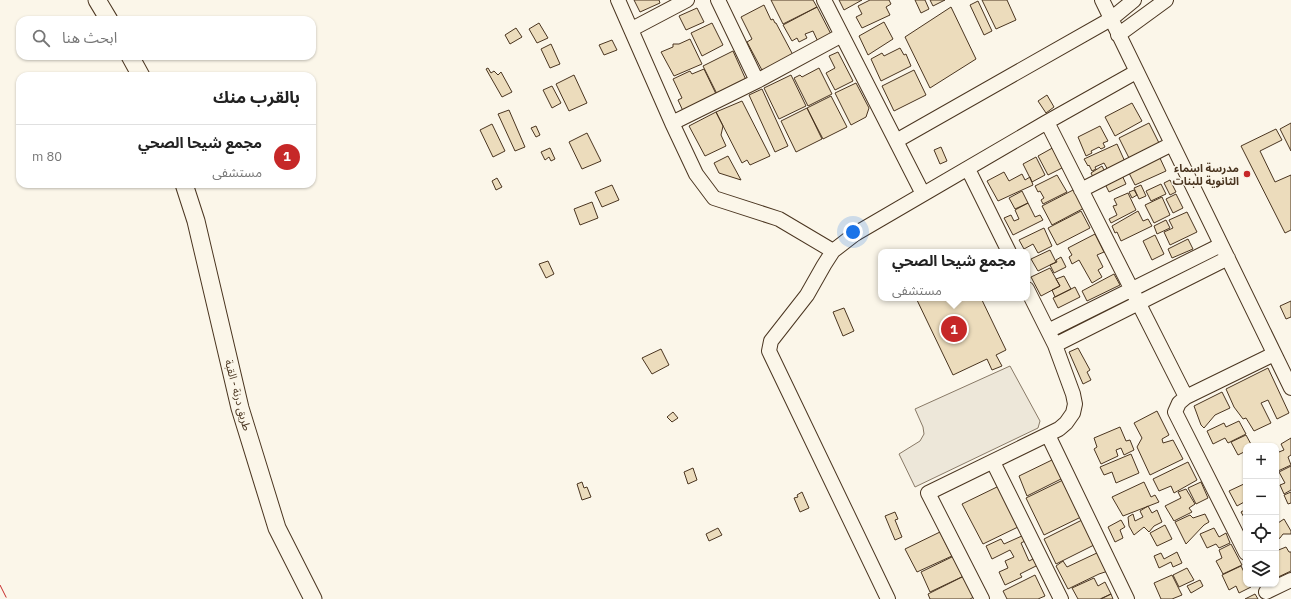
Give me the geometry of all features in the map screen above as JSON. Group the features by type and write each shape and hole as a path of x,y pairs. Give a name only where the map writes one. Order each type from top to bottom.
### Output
{"main road":[{"path":"97,0 107,16"},
{"path":"132,60 139,72"},
{"name":"طريق درنة - القبة","path":"185,188 196,220 240,408 276,528 312,599"}],"street":[{"path":"618,0 696,174 714,198 779,219 833,251"},
{"path":"632,29 686,0"},
{"path":"718,0 757,80"},
{"path":"824,0 923,194"},
{"path":"1102,0 1291,388"},
{"path":"896,141 1111,19 1134,0"},
{"path":"1118,35 1166,0"},
{"path":"672,123 842,35"},
{"path":"888,599 769,351 771,341 807,295 833,251 855,234 1136,72"},
{"path":"1047,122 1186,397"},
{"path":"1081,190 1172,144"},
{"path":"968,168 1008,249"},
{"path":"1048,331 1221,245"},
{"path":"1055,345 1228,258"},
{"path":"982,599 928,493 1048,435 1066,423 1073,413 1076,404 1074,394 1055,345 1030,295"},
{"path":"1245,551 1175,412 1179,403 1186,397 1274,354"},
{"path":"1048,435 1127,599"},
{"path":"993,462 1061,599"},
{"path":"1265,592 1291,580"}],"shaded area":[{"path":"1010,366 1040,421 1038,428 915,487 899,454 920,441 924,434 923,427 915,409"}],"building":[{"path":"634,0 659,0 660,3 640,12"},
{"path":"771,0 813,0 817,7 783,24"},
{"path":"839,0 862,0 844,10"},
{"path":"870,0 889,0 891,4 886,7 890,15 862,28 856,17 862,14 858,6"},
{"path":"915,0 925,0 929,9 921,13"},
{"path":"930,0 945,0 933,6"},
{"path":"982,0 1007,0 1016,20 996,29"},
{"path":"978,1 992,31 984,35 970,5"},
{"path":"764,5 771,20 773,19 776,23 793,55 763,72 747,42 752,39 741,17"},
{"path":"817,7 833,38 819,44 813,31 805,34 807,38 799,42 797,38 792,41 783,25"},
{"path":"951,7 976,59 930,88 905,37"},
{"path":"697,8 704,22 686,30 679,16"},
{"path":"884,22 893,39 868,55 859,36"},
{"path":"539,23 548,38 537,43 529,29"},
{"path":"712,23 723,45 702,56 691,33"},
{"path":"516,28 522,37 510,44 505,35"},
{"path":"690,39 702,64 674,76 661,52 673,47 673,44 679,44"},
{"path":"612,40 617,50 604,55 599,45"},
{"path":"551,44 560,64 550,68 541,49"},
{"path":"900,48 904,55 906,54 911,66 881,81 871,59 882,53 884,56"},
{"path":"733,51 746,80 717,94 703,66"},
{"path":"838,52 853,81 835,90 826,73 835,68 829,56"},
{"path":"488,68 491,73 494,71 498,75 501,72 512,92 502,97 486,69"},
{"path":"819,68 832,94 808,106 794,78 800,75 802,77"},
{"path":"704,69 717,96 683,111 678,100 682,98 673,79 690,71 692,74"},
{"path":"914,70 926,95 894,111 882,86"},
{"path":"574,75 587,103 569,111 556,84"},
{"path":"791,75 806,106 779,119 764,88"},
{"path":"856,83 869,108 866,117 851,125 835,93"},
{"path":"552,86 561,103 552,108 543,90"},
{"path":"762,89 788,146 775,152 749,95"},
{"path":"1047,95 1054,107 1046,113 1038,101"},
{"path":"831,96 847,127 823,139 807,108"},
{"path":"742,101 770,156 750,165 747,160 742,163 716,112"},
{"path":"1132,103 1142,121 1115,136 1105,117"},
{"path":"807,108 822,139 796,152 781,121"},
{"path":"509,110 525,147 515,151 498,114"},
{"path":"716,112 723,126 721,135 726,146 705,156 689,126"},
{"path":"1149,123 1160,145 1130,160 1119,138"},
{"path":"1291,123 1291,151 1280,129"},
{"path":"492,124 505,151 493,157 480,130"},
{"path":"536,126 540,135 536,137 531,128"},
{"path":"1100,126 1108,141 1103,143 1105,147 1101,149 1099,147 1091,151 1092,153 1086,156 1078,137"},
{"path":"1276,129 1282,140 1260,151 1275,182 1291,175 1291,230 1285,233 1241,146"},
{"path":"587,133 601,161 582,169 569,142"},
{"path":"1117,144 1126,164 1109,172 1104,163 1095,167 1096,169 1092,171 1084,159"},
{"path":"1056,146 1066,166 1048,175 1038,156"},
{"path":"941,147 947,161 940,164 934,150"},
{"path":"550,148 555,159 551,161 549,157 545,160 541,152"},
{"path":"728,156 741,180 719,173 714,163"},
{"path":"1159,156 1166,171 1135,185 1128,171"},
{"path":"1036,157 1045,175 1032,182 1023,164"},
{"path":"1102,166 1107,176 1094,179 1091,173"},
{"path":"1004,172 1009,181 1022,174 1025,180 1030,177 1033,185 998,201 987,181"},
{"path":"1121,173 1126,184 1109,192 1104,182"},
{"path":"1057,175 1067,192 1043,204 1041,200 1044,198 1035,186"},
{"path":"497,178 502,187 496,190 492,181"},
{"path":"1170,180 1176,192 1170,195 1164,183"},
{"path":"1161,184 1166,194 1151,201 1146,191"},
{"path":"612,185 619,200 602,207 595,192"},
{"path":"1141,185 1146,196 1139,199 1134,188"},
{"path":"1077,188 1086,207 1052,225 1042,206"},
{"path":"1134,190 1137,195 1132,198 1129,192"},
{"path":"1022,191 1028,203 1015,209 1009,198"},
{"path":"1128,193 1136,210 1111,223 1109,219 1117,215 1113,206 1117,205 1114,199"},
{"path":"1176,194 1183,208 1173,213 1166,199"},
{"path":"1162,197 1170,215 1154,223 1145,205"},
{"path":"592,202 598,218 580,225 574,209"},
{"path":"1028,203 1035,217 1040,215 1043,220 1013,235 1004,218 1011,215 1014,221 1019,219 1015,210"},
{"path":"1081,211 1090,228 1057,245 1048,228"},
{"path":"1138,211 1143,221 1148,219 1152,226 1121,241 1117,232 1115,233 1112,226"},
{"path":"1187,212 1197,232 1170,245 1164,232 1173,228 1169,220"},
{"path":"1166,220 1170,228 1157,234 1154,226"},
{"path":"1044,228 1052,246 1038,253 1033,244 1024,249 1019,240"},
{"path":"1095,234 1104,252 1097,255 1103,267 1098,270 1102,277 1092,283 1079,260 1072,264 1069,257 1072,255 1068,248"},
{"path":"1155,235 1164,254 1152,260 1143,241"},
{"path":"1188,239 1193,249 1172,258 1168,249"},
{"path":"1050,250 1056,262 1038,271 1031,259"},
{"path":"1061,257 1066,267 1054,273 1050,265 1057,262 1056,260"},
{"path":"548,261 554,274 546,278 539,264"},
{"path":"1050,268 1060,286 1041,296 1031,277"},
{"path":"1114,274 1120,285 1087,301 1082,291"},
{"path":"1064,276 1071,289 1055,297 1052,290 1060,286 1056,279"},
{"path":"1075,287 1080,297 1058,308 1053,298"},
{"path":"917,301 982,301 1006,350 996,355 1002,366 992,370 987,359 953,375"},
{"path":"1291,301 1291,317 1286,319 1280,306"},
{"path":"844,308 854,331 843,336 833,312"},
{"path":"1078,348 1090,370 1087,372 1091,380 1083,384 1069,352"},
{"path":"661,349 669,365 652,374 642,358"},
{"path":"1268,368 1289,413 1277,419 1268,400 1261,403 1271,423 1254,431 1246,418 1243,419 1234,407 1226,389"},
{"path":"1222,392 1230,408 1215,415 1204,428 1201,425 1194,406"},
{"path":"1157,411 1169,435 1162,439 1163,443 1173,440 1183,459 1150,475 1137,447 1142,438 1134,423"},
{"path":"673,412 678,418 672,422 667,417"},
{"path":"1239,421 1246,434 1228,443 1225,438 1213,444 1207,431 1224,423 1226,427"},
{"path":"1120,427 1126,441 1130,440 1134,450 1124,455 1121,448 1116,450 1118,456 1101,464 1094,449 1097,447 1094,438"},
{"path":"1246,435 1250,443 1243,443 1243,452 1238,455 1231,442"},
{"path":"1291,438 1291,455 1288,457 1291,465 1279,471 1279,452 1284,450 1281,444"},
{"path":"1131,454 1139,473 1116,483 1112,472 1104,475 1100,467"},
{"path":"1054,459 1063,478 1027,496 1019,476"},
{"path":"1188,462 1197,480 1174,493 1171,486 1159,491 1153,479"},
{"path":"1291,466 1291,490 1284,494 1280,485 1285,483 1279,472"},
{"path":"693,468 697,480 688,484 684,472"},
{"path":"1063,480 1081,517 1044,535 1026,498"},
{"path":"582,482 584,488 587,487 591,497 582,500 577,484"},
{"path":"1144,482 1151,497 1155,495 1159,502 1123,516 1112,497"},
{"path":"1201,482 1208,498 1196,504 1188,488"},
{"path":"1243,484 1243,503 1237,506 1229,491"},
{"path":"999,486 1018,527 983,544 962,504"},
{"path":"1186,489 1195,504 1189,508 1192,512 1174,521 1165,506 1181,498 1178,492"},
{"path":"802,492 809,508 800,512 794,498 798,497 797,495"},
{"path":"1291,492 1291,503 1288,504 1284,495"},
{"path":"1148,506 1152,513 1157,510 1162,522 1154,526 1149,532 1144,527 1134,535 1129,526 1128,517 1133,514 1135,521 1143,517 1140,511"},
{"path":"895,512 898,519 895,520 902,537 895,540 885,516"},
{"path":"1205,514 1209,522 1204,525 1186,544 1175,522 1190,515 1193,518"},
{"path":"1284,519 1291,531 1291,534 1283,534 1279,538 1279,522"},
{"path":"1082,520 1094,545 1056,564 1044,539"},
{"path":"1121,520 1125,527 1120,530 1123,538 1115,542 1108,527"},
{"path":"1165,525 1172,539 1157,546 1150,533"},
{"path":"718,528 722,535 709,541 706,534"},
{"path":"1214,528 1219,537 1226,533 1230,543 1219,548 1216,544 1207,548 1200,534"},
{"path":"940,532 952,556 917,572 905,549"},
{"path":"1024,535 1027,540 1021,543 1029,561 1037,557 1040,564 1020,574 1022,577 1005,585 999,572 1008,568 1005,561 1014,557 1010,550 992,559 986,546 1001,539 1004,544"},
{"path":"1231,544 1242,565 1223,574 1216,561 1222,558 1219,550"},
{"path":"1286,547 1289,552 1291,552 1291,571 1279,577 1279,551"},
{"path":"1099,552 1108,571 1068,589 1056,566 1063,561 1067,567"},
{"path":"1177,552 1182,563 1173,567 1171,562 1159,568 1154,556 1161,553 1164,559"},
{"path":"958,554 968,574 930,592 921,572"},
{"path":"1241,566 1243,570 1243,587 1251,587 1239,593 1236,586 1229,590 1222,575"},
{"path":"1187,568 1194,580 1179,587 1173,575"},
{"path":"1035,575 1045,596 1038,599 1007,599 1003,591"},
{"path":"1172,575 1182,595 1172,599 1161,599 1154,583"},
{"path":"964,576 974,597 970,599 930,599 928,594"},
{"path":"1094,578 1098,586 1105,582 1111,594 1100,599 1078,599 1072,588"},
{"path":"1200,580 1203,586 1191,593 1187,586"},
{"path":"1111,594 1113,599 1101,599"},
{"path":"1255,594 1258,599 1245,599"}],"power":[{"path":"0,585 7,599"}],"place":[{"name":"مدرسة اسماء الثانوية للبنات","path":"1247,174"},
{"name":"مجمع شيحا الصحي","path":"954,329"}]}
